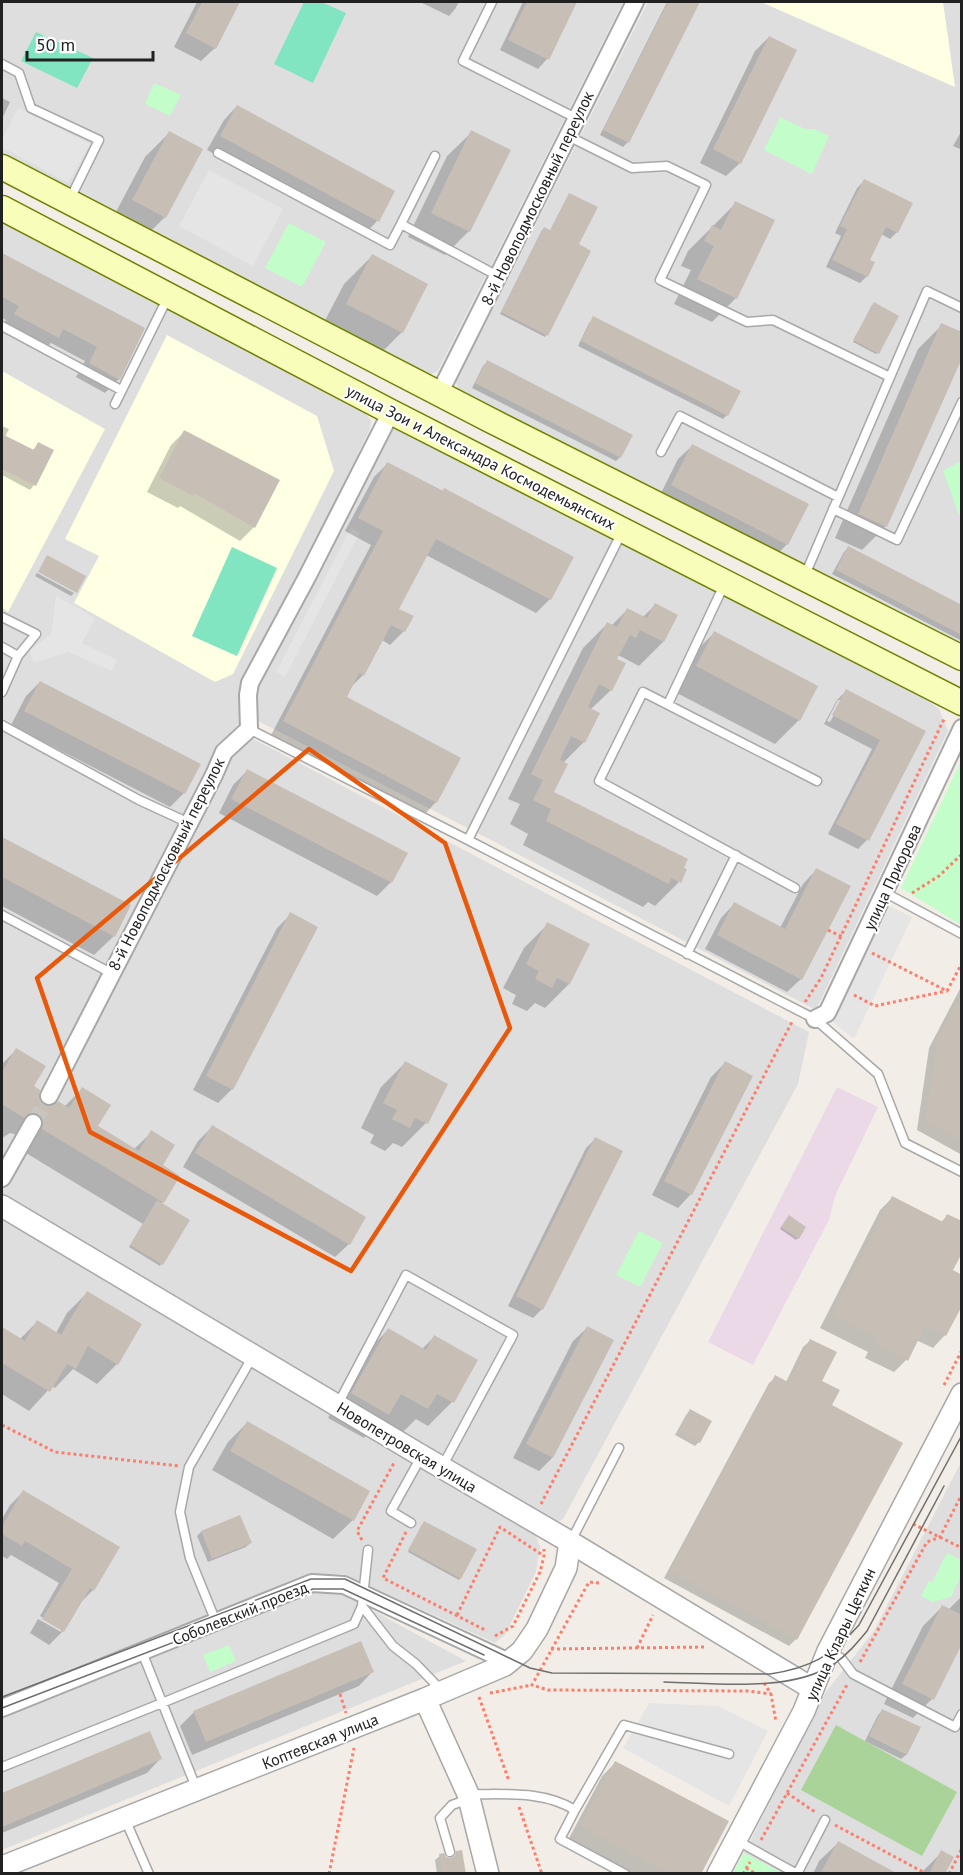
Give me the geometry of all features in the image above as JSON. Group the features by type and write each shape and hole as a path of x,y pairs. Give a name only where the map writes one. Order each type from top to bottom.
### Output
{"main road":[{"path":"2,167 439,393 962,658"},
{"name":"улица Зои и Александра Космодемьянских","path":"2,208 391,412 725,583 954,708"}],"street":[{"name":"8-й Новоподмосковный переулок","path":"439,393 634,2"},
{"path":"249,729 250,683 391,412"},
{"name":"улица Приорова","path":"815,1019 827,1013 962,728"},
{"name":"8-й Новоподмосковный переулок","path":"49,1096 224,752 249,729"},
{"path":"2,1178 33,1124"},
{"name":"Новопетровская улица","path":"2,1206 570,1542 813,1689"},
{"name":"улица Клары Цеткин","path":"718,1874 804,1711 828,1652 962,1394"},
{"name":"Коптевская улица","path":"2,1867 496,1670 522,1651 537,1629 566,1568 570,1542"},
{"name":"Соболевский проезд","path":"2,1708 312,1583 344,1585 362,1599 509,1662"},
{"path":"434,1695 468,1796 488,1874"}],"lane":[{"path":"492,2 463,61 576,118"},
{"path":"2,64 19,73 31,108 99,140 68,202"},
{"path":"567,135 633,168 667,166 706,185 660,280 747,322 772,320 890,376"},
{"path":"218,153 390,245 435,156"},
{"path":"401,224 498,276"},
{"path":"803,578 927,291 962,308"},
{"path":"115,404 169,296"},
{"path":"2,326 121,390"},
{"path":"833,509 897,540 962,402"},
{"path":"661,452 680,416 838,497"},
{"path":"468,840 623,530"},
{"path":"668,704 725,583"},
{"path":"2,617 36,634 18,656 2,692"},
{"path":"2,647 18,656"},
{"path":"795,888 599,781 643,692 817,781"},
{"path":"2,725 139,800 189,823"},
{"path":"249,729 815,1019 878,1074 905,1143 962,1173"},
{"path":"687,954 736,855"},
{"path":"884,892 962,934"},
{"path":"2,915 111,973"},
{"path":"338,1406 406,1275 513,1335 442,1468"},
{"path":"216,1622 190,1558 180,1512 189,1467 253,1356"},
{"path":"570,1542 619,1448"},
{"path":"411,1523 391,1511 422,1456"},
{"path":"2,1767 354,1624 362,1599 368,1550"},
{"path":"362,1599 393,1646 417,1664 434,1695"},
{"path":"142,1652 197,1790"},
{"path":"828,1652 840,1658 853,1674 958,1728 962,1714"},
{"path":"625,1874 560,1839 574,1810 624,1725 729,1754"},
{"path":"450,1852 440,1818 452,1805 468,1796 514,1793 562,1803 574,1810"},
{"path":"125,1818 149,1874"},
{"path":"736,1840 797,1874 825,1820"}],"path":[{"path":"411,1523 383,1578 496,1636 513,1626 540,1572 544,1556 543,1527 549,1515 538,1509 798,1011 822,978 954,708"},
{"path":"900,900 939,876 962,854"},
{"path":"828,930 947,991"},
{"path":"947,991 962,963"},
{"path":"839,988 875,1006 947,991"},
{"path":"2,1425 55,1452 189,1467"},
{"path":"368,1550 357,1531 396,1460"},
{"path":"743,1874 927,1542 940,1537 962,1494"},
{"path":"898,1517 962,1548"},
{"path":"457,1616 500,1527 544,1556"},
{"path":"532,1685 589,1582 600,1583"},
{"path":"637,1648 655,1611"},
{"path":"551,1649 716,1647"},
{"path":"760,1679 771,1694 776,1724"},
{"path":"489,1694 532,1685 548,1690 748,1691 771,1694"},
{"path":"329,1874 355,1742"},
{"path":"787,1793 825,1820 927,1874"},
{"path":"949,1874 962,1848"},
{"path":"746,1868 756,1874"}],"highlighted area":[{"path":"309,749 445,843 510,1028 351,1271 90,1132 37,978"}],"shaded area":[{"path":"2,2 623,2 438,371 426,377 2,156"},
{"path":"648,2 961,2 961,649 459,394 456,382"},
{"path":"761,2 943,2 955,87"},
{"path":"18,108 90,144 68,183 2,147 2,139"},
{"path":"209,170 283,209 253,266 179,226"},
{"path":"2,223 366,414 371,421 370,429 299,577 246,678 244,726 202,786 46,1079 57,1086 221,766 248,736 809,1032 798,1084 563,1519 554,1523 2,1196"},
{"path":"167,335 317,416 334,471 233,674 215,682 74,603 99,556 65,539"},
{"path":"2,371 105,429 8,612 2,608"},
{"path":"395,423 928,701 939,709 948,731 816,1010 256,720 253,688 385,432"},
{"path":"351,528 360,532 285,677 276,672"},
{"path":"56,596 95,618 82,643 117,660 112,671 68,652 34,663 29,651 51,634"},
{"path":"885,904 912,917 854,1039 830,1020"},
{"path":"837,1087 878,1107 835,1196 829,1220 753,1365 708,1342"},
{"path":"2,1216 535,1533 540,1547 536,1572 505,1635 495,1643 344,1574 309,1575 2,1696"},
{"path":"961,1462 961,1873 782,1873 744,1853 825,1693 874,1631"},
{"path":"316,1592 339,1592 466,1661 2,1850 2,1716"},
{"path":"649,1703 718,1706 768,1731 729,1806 623,1748"}],"green space":[{"path":"304,2 321,2 346,13 313,83 274,64"},
{"path":"36,32 93,58 77,88 21,61"},
{"path":"154,83 181,95 170,116 145,104"},
{"path":"780,117 805,129 814,129 829,136 812,174 764,150"},
{"path":"289,223 326,242 302,287 265,268"},
{"path":"961,461 962,515 959,515 943,471"},
{"path":"232,547 277,568 237,656 192,636"},
{"path":"961,761 961,925 901,888"},
{"path":"639,1231 663,1243 640,1287 616,1275"},
{"path":"947,1553 961,1560 961,1575 951,1597 932,1602 921,1596 929,1581 932,1583"},
{"path":"229,1645 236,1661 210,1672 203,1655"},
{"path":"836,1725 957,1792 922,1856 801,1790"},
{"path":"744,1853 782,1873 733,1873"}],"building":[{"path":"202,2 240,2 216,49 186,33"},
{"path":"527,2 577,2 549,60 508,40"},
{"path":"668,2 700,2 629,143 603,130"},
{"path":"769,36 797,50 741,164 713,149"},
{"path":"237,105 395,191 379,222 220,136"},
{"path":"471,130 511,150 470,232 431,213"},
{"path":"169,131 203,149 166,218 132,200"},
{"path":"864,179 913,203 898,233 886,227 870,260 875,262 868,277 832,260 847,229 840,226"},
{"path":"569,193 598,207 579,244 591,251 548,336 501,312 544,227 550,230"},
{"path":"735,201 775,220 737,299 697,279 714,246 704,241 712,225 721,230"},
{"path":"2,253 145,328 120,380 89,363 97,347 63,329 59,338 14,314 19,306 2,297"},
{"path":"372,254 428,284 403,333 346,304"},
{"path":"874,302 899,316 879,354 853,340"},
{"path":"593,316 741,391 728,416 581,341"},
{"path":"941,323 962,332 962,358 887,527 858,514"},
{"path":"487,360 633,435 621,458 475,383"},
{"path":"184,430 280,480 255,528 194,493 193,496 159,478"},
{"path":"2,434 34,450 38,442 54,450 36,486 2,469"},
{"path":"692,444 809,504 788,545 671,485"},
{"path":"387,462 443,491 444,488 574,557 551,600 436,539 399,609 414,616 405,632 391,625 364,676 359,673 347,697 461,758 437,803 283,721 383,531 358,518"},
{"path":"848,546 962,605 962,635 836,570"},
{"path":"47,555 86,576 77,593 38,572"},
{"path":"655,603 678,615 664,642 640,630 636,638 630,635 617,659 626,663 612,691 599,684 588,707 600,713 585,743 571,736 560,760 568,764 554,792 688,859 684,868 687,869 681,883 671,878 669,884 546,821 551,809 533,800 543,780 531,774 607,622 617,627 627,608 647,618"},
{"path":"714,631 818,686 800,721 696,666"},
{"path":"40,681 201,764 185,794 24,711"},
{"path":"846,689 926,731 869,841 836,824 880,740 832,715"},
{"path":"247,769 408,853 392,883 231,799"},
{"path":"2,837 131,905 115,937 2,877"},
{"path":"816,868 851,886 802,980 717,935 734,902 785,929"},
{"path":"290,912 318,927 233,1090 206,1076"},
{"path":"547,922 590,944 570,984 557,978 552,988 535,979 539,971 526,964"},
{"path":"962,992 962,1141 925,1121 938,1038"},
{"path":"16,1048 46,1066 34,1086 40,1090 39,1097 44,1105 50,1106 58,1101 69,1108 82,1087 111,1105 98,1126 139,1151 151,1130 175,1145 163,1165 180,1176 164,1203 42,1129 43,1122 39,1114 32,1113 24,1118 2,1104 2,1072"},
{"path":"405,1061 448,1084 428,1124 415,1118 410,1128 392,1119 397,1110 383,1103"},
{"path":"725,1061 753,1076 692,1195 664,1181"},
{"path":"212,1125 366,1217 350,1245 195,1153"},
{"path":"595,1137 623,1151 543,1310 516,1296"},
{"path":"892,1196 943,1222 947,1214 962,1221 962,1253 953,1270 962,1275 962,1306 946,1336 925,1326 908,1361 876,1345 879,1339 832,1315"},
{"path":"157,1200 190,1220 163,1265 130,1245"},
{"path":"789,1215 806,1227 799,1239 781,1227"},
{"path":"87,1291 142,1324 118,1365 88,1346 76,1369 67,1364 50,1392 2,1363 2,1327 25,1341 37,1320 61,1335"},
{"path":"587,1326 614,1340 553,1458 526,1444"},
{"path":"388,1328 426,1350 434,1335 478,1360 454,1403 437,1394 428,1409 401,1394 389,1415 351,1393"},
{"path":"810,1339 837,1352 822,1381 840,1390 832,1405 903,1443 797,1640 670,1571 775,1375 788,1382"},
{"path":"690,1409 712,1421 700,1443 678,1431"},
{"path":"247,1421 370,1491 354,1521 230,1451"},
{"path":"23,1490 120,1547 94,1591 90,1588 64,1632 42,1619 72,1569 25,1541 22,1546 2,1534 2,1527"},
{"path":"240,1515 252,1543 212,1559 201,1531"},
{"path":"424,1521 477,1549 461,1579 408,1550"},
{"path":"942,1605 962,1615 962,1644 934,1700 902,1684"},
{"path":"361,1641 374,1672 206,1742 193,1711"},
{"path":"882,1709 921,1727 907,1755 869,1736"},
{"path":"150,1731 162,1759 2,1827 2,1793"},
{"path":"615,1761 729,1821 701,1874 669,1874 580,1826"},
{"path":"838,1841 898,1874 820,1874"},
{"path":"462,1850 466,1874 442,1874 439,1854 444,1853 446,1857 451,1858 455,1856 456,1851"},
{"path":"941,1850 954,1857 945,1874 929,1874"}],"tunnel":[{"path":"33,1123 49,1096"}],"tram line":[{"path":"2,1697 311,1579 345,1579 530,1668 552,1673 770,1674 797,1668 830,1653 859,1625 962,1435"},
{"path":"664,1682 774,1683 816,1673 834,1664 848,1653 867,1631 944,1486"},
{"path":"2,1708 313,1589 343,1589 484,1655"}]}
